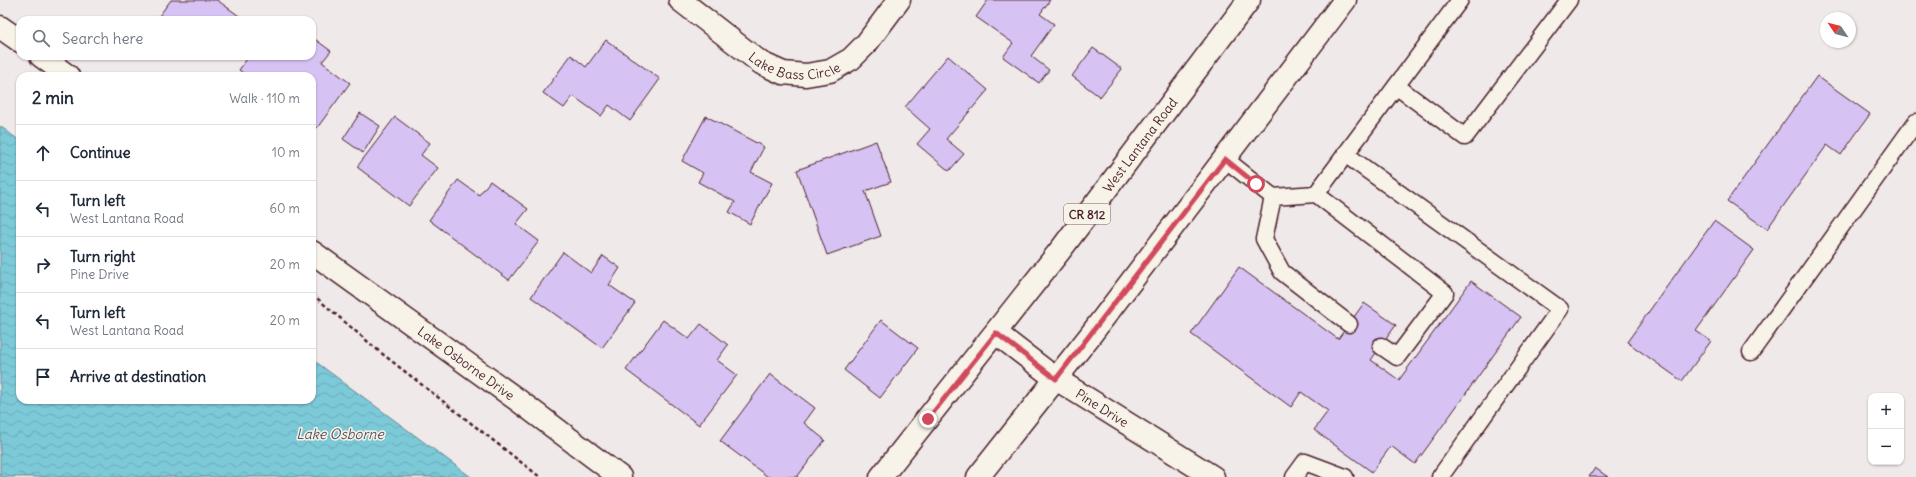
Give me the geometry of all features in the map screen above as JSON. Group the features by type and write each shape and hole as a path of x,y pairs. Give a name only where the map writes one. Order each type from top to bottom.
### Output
{"main road":[{"name":"Lake Bass Circle","path":"680,0 761,63 783,73 806,75 830,71 851,59 866,44 899,0"},
{"name":"West Lantana Road","path":"881,477 1062,248 1249,0"},
{"path":"978,477 1056,379 1345,0"},
{"path":"0,27 16,38"},
{"path":"46,60 63,72"},
{"name":"Lake Osborne Drive","path":"316,255 519,401 620,477"},
{"name":"Pine Drive","path":"996,333 1056,379 1212,477"}],"lane":[{"path":"1316,194 1460,0"},
{"path":"1396,86 1465,137 1569,0"},
{"path":"1751,352 1916,122"},
{"path":"1345,154 1560,309 1440,477"},
{"path":"1225,159 1273,197 1316,194 1444,293 1397,357 1381,346"},
{"path":"1273,197 1264,239 1282,272 1349,324"},
{"path":"1294,477 1305,462 1345,477"}],"path":[{"path":"316,297 380,352 540,477"}],"water":[{"name":"Lake Osborne","path":"0,126 16,138 16,404 316,404 316,362 471,477 0,477"}],"building":[{"path":"171,0 217,0 239,16 159,16"},
{"path":"988,0 1050,0 1040,14 1054,24 1031,56 1049,70 1039,83 1003,57 1013,43 976,17"},
{"path":"316,40 331,51 322,62 350,83 317,128 316,72 242,72 239,70 246,60 316,60"},
{"path":"606,40 660,79 630,121 609,105 601,116 573,96 564,108 543,93 571,55 586,67"},
{"path":"1093,48 1122,69 1100,97 1072,76"},
{"path":"948,56 988,90 946,139 964,154 949,171 917,144 930,129 905,107"},
{"path":"1817,76 1870,114 1841,155 1827,145 1767,229 1727,201"},
{"path":"360,113 380,126 363,153 343,139"},
{"path":"706,116 764,147 751,172 772,183 750,224 729,212 735,202 698,182 703,173 682,161"},
{"path":"395,117 430,143 421,155 438,168 409,206 357,167"},
{"path":"876,141 891,182 865,191 881,236 827,255 797,170"},
{"path":"458,180 479,195 490,181 528,209 516,224 539,241 509,280 429,220"},
{"path":"1714,221 1754,250 1696,331 1711,341 1682,381 1627,342"},
{"path":"563,252 591,273 603,256 620,268 609,285 635,303 602,348 531,297"},
{"path":"1239,267 1338,339 1364,303 1396,325 1371,360 1399,380 1471,281 1521,317 1415,464 1391,446 1372,472 1314,430 1328,411 1301,392 1291,407 1191,334"},
{"path":"663,320 689,339 701,324 728,345 717,360 737,375 699,425 626,370"},
{"path":"881,320 918,348 880,398 844,370"},
{"path":"770,374 815,408 804,423 825,440 797,477 768,477 720,441"},
{"path":"1595,468 1608,477 1589,477"}],"route":[{"path":"928,419 996,333 1056,379 1225,159 1256,184"}]}
